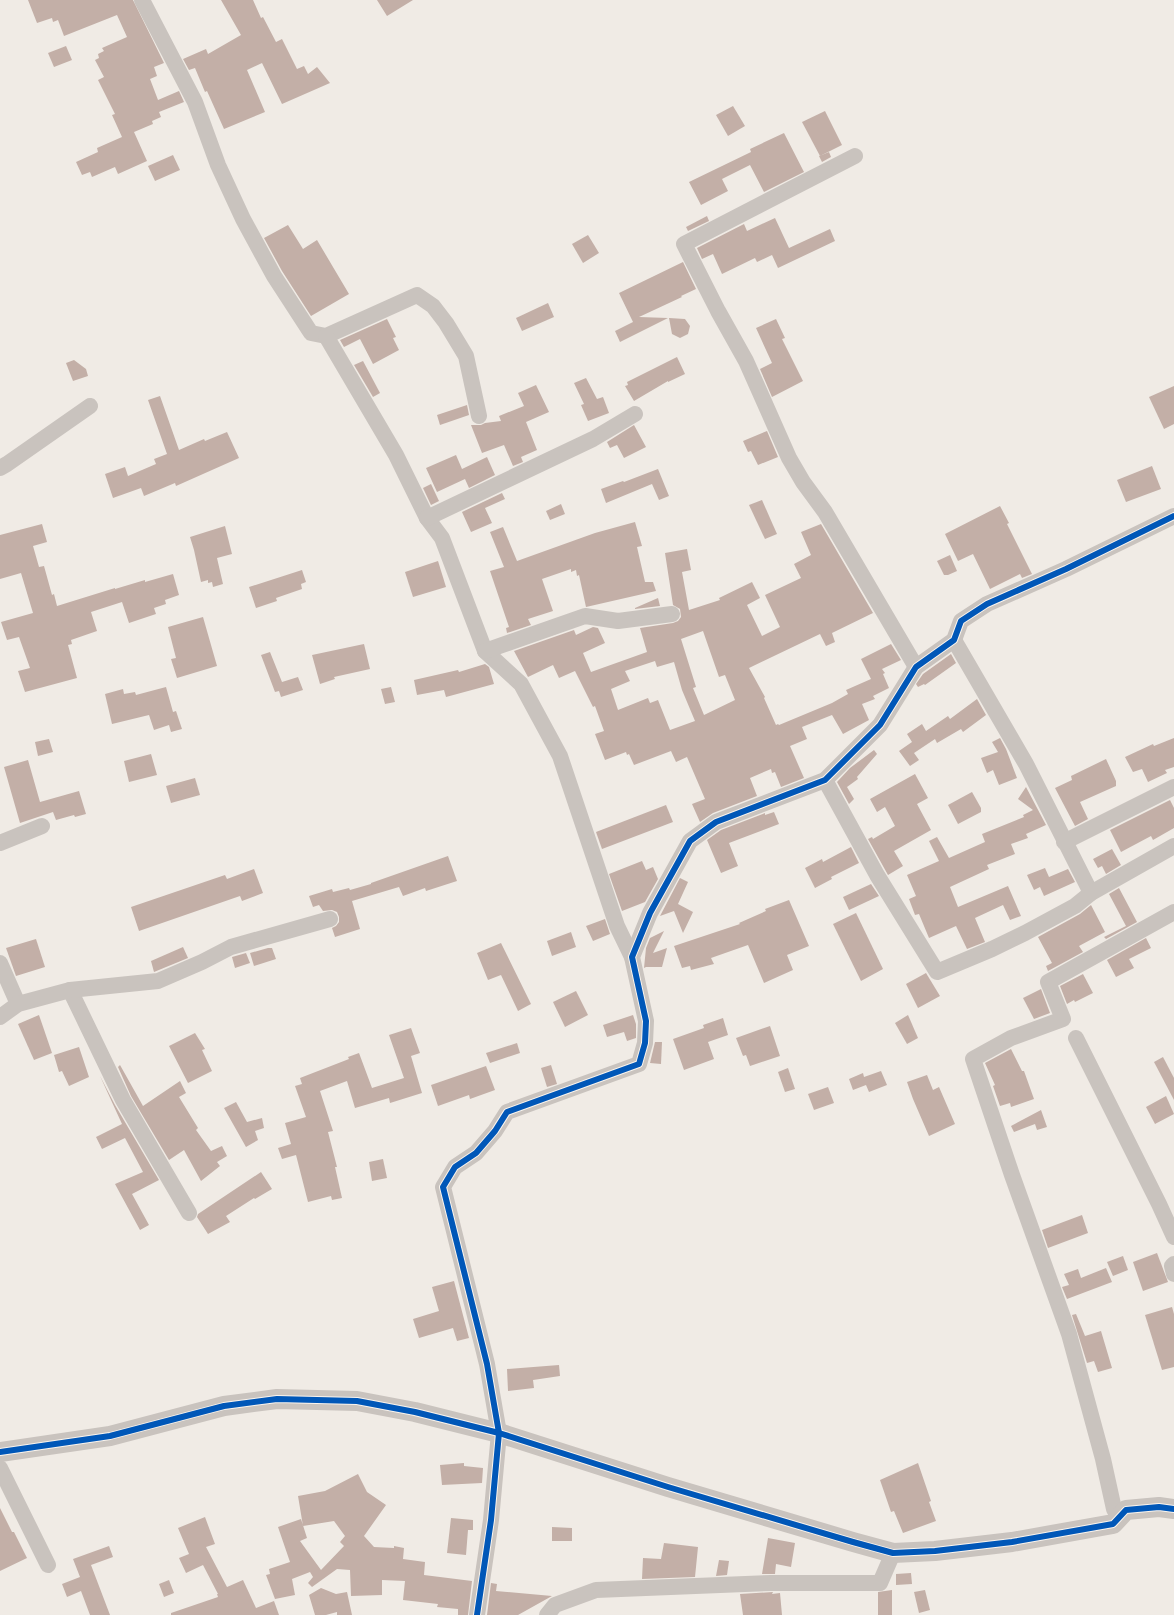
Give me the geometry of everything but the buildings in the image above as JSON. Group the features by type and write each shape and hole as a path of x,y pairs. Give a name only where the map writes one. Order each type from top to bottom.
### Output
{"street":[{"path":"142,0 195,102 218,165 243,218 274,276 311,333 326,336 417,295 433,306 446,323 466,356 479,416"},
{"path":"855,156 684,244 718,311 746,360 789,458 803,482 825,512 916,667"},
{"path":"326,336 396,455 427,518 442,538 485,651 521,684 560,756 617,926 632,957 646,1021 645,1044 639,1064 507,1112 495,1131 476,1152 455,1167 443,1188 487,1364 499,1433 491,1520 477,1615"},
{"path":"0,468 90,406"},
{"path":"427,518 593,439 635,414"},
{"path":"632,957 650,913 690,841 716,822 825,780 880,725 916,667 954,640 961,621 987,604 1066,570 1174,516"},
{"path":"485,651 585,616 618,621 672,614"},
{"path":"954,640 1026,764 1091,893"},
{"path":"825,780 877,875 937,972 1026,933 1075,906 1091,893 1174,846"},
{"path":"1064,842 1174,787"},
{"path":"0,843 42,826"},
{"path":"1118,1518 1114,1509 1103,1459 1069,1334 972,1059 1011,1038 1063,1019 1048,982 1174,912"},
{"path":"0,1017 18,1004 70,990 158,981 202,962 231,947 330,919"},
{"path":"0,963 18,1004"},
{"path":"70,990 123,1100 189,1213"},
{"path":"1076,1038 1160,1204 1174,1236"},
{"path":"1174,1264 1172,1266 1174,1274"},
{"path":"0,1452 110,1436 224,1406 277,1399 357,1401 415,1412 499,1433 668,1487 893,1553 935,1551 1012,1542 1113,1524 1126,1510 1159,1507 1174,1509"},
{"path":"0,1468 48,1565"},
{"path":"547,1615 555,1605 596,1590 771,1584 880,1583 893,1553"}],"cycle path":[{"path":"477,1615 491,1520 499,1433 487,1364 443,1187 455,1167 476,1153 495,1131 507,1112 639,1064 645,1043 646,1021 632,957 650,913 690,841 716,822 825,780 880,725 916,667 954,640 961,621 987,604 1066,569 1174,516"},
{"path":"0,1452 110,1436 224,1406 277,1399 357,1401 415,1412 499,1433 668,1487 893,1553 935,1551 1012,1542 1113,1524 1126,1510 1159,1507 1174,1509"}]}
